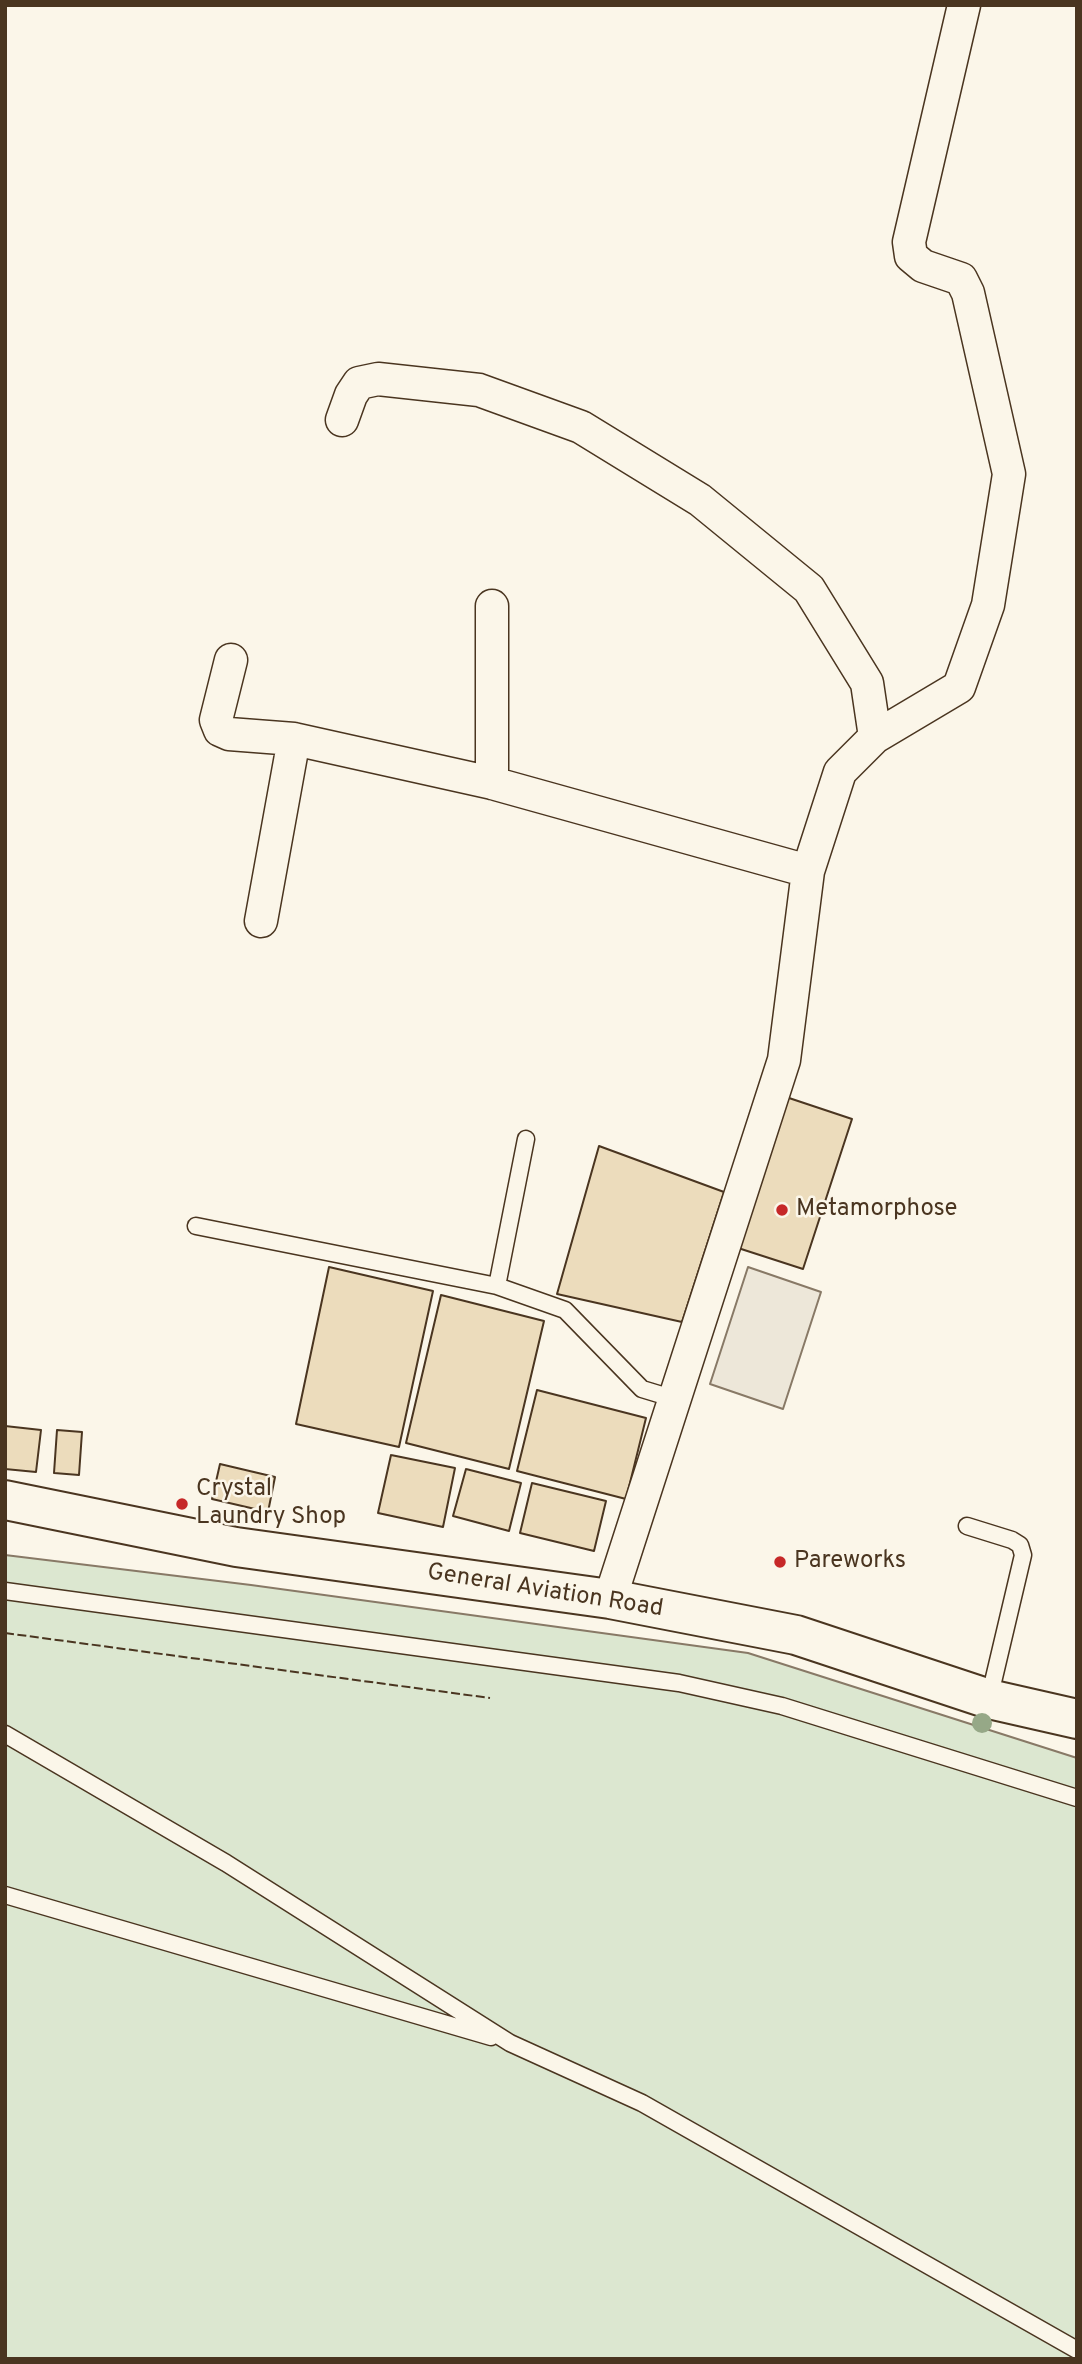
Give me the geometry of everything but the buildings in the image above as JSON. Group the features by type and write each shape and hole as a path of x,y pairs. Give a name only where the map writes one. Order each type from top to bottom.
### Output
{"main road":[{"name":"General Aviation Road","path":"5,1500 236,1547 610,1599 796,1634 989,1699 1077,1719"}],"street":[{"path":"610,1599 784,1060 808,871 840,772 874,737 959,687 988,606 1009,474 968,293 961,279 923,266 911,256 909,242 964,5"},
{"path":"342,420 351,395 359,383 378,379 479,390 581,427 699,500 809,589 867,684 874,737"},
{"path":"492,606 492,783"},
{"path":"231,660 216,720 220,730 229,734 294,739 492,783 808,871"},
{"path":"261,921 294,739"}],"lane":[{"path":"496,1286 526,1139"},
{"path":"196,1226 496,1286 565,1310 642,1390 675,1399"},
{"path":"967,1527 1012,1540 1020,1545 1023,1555 989,1699"},
{"path":"5,1591 679,1683 782,1706 1077,1798"},
{"path":"5,1734 226,1863 510,2043"},
{"path":"5,1895 510,2043 642,2102 1077,2350"}],"green space":[{"path":"5,1555 251,1585 748,1653 1077,1758 1077,2359 5,2359"}],"shaded area":[{"path":"748,1267 821,1292 783,1409 710,1384"}],"fence":[{"path":"5,1633 490,1698"}],"place":[{"name":"Metamorphose","path":"782,1210"},
{"name":"Crystal Laundry Shop","path":"182,1504"},
{"name":"Pareworks","path":"780,1562"}]}
